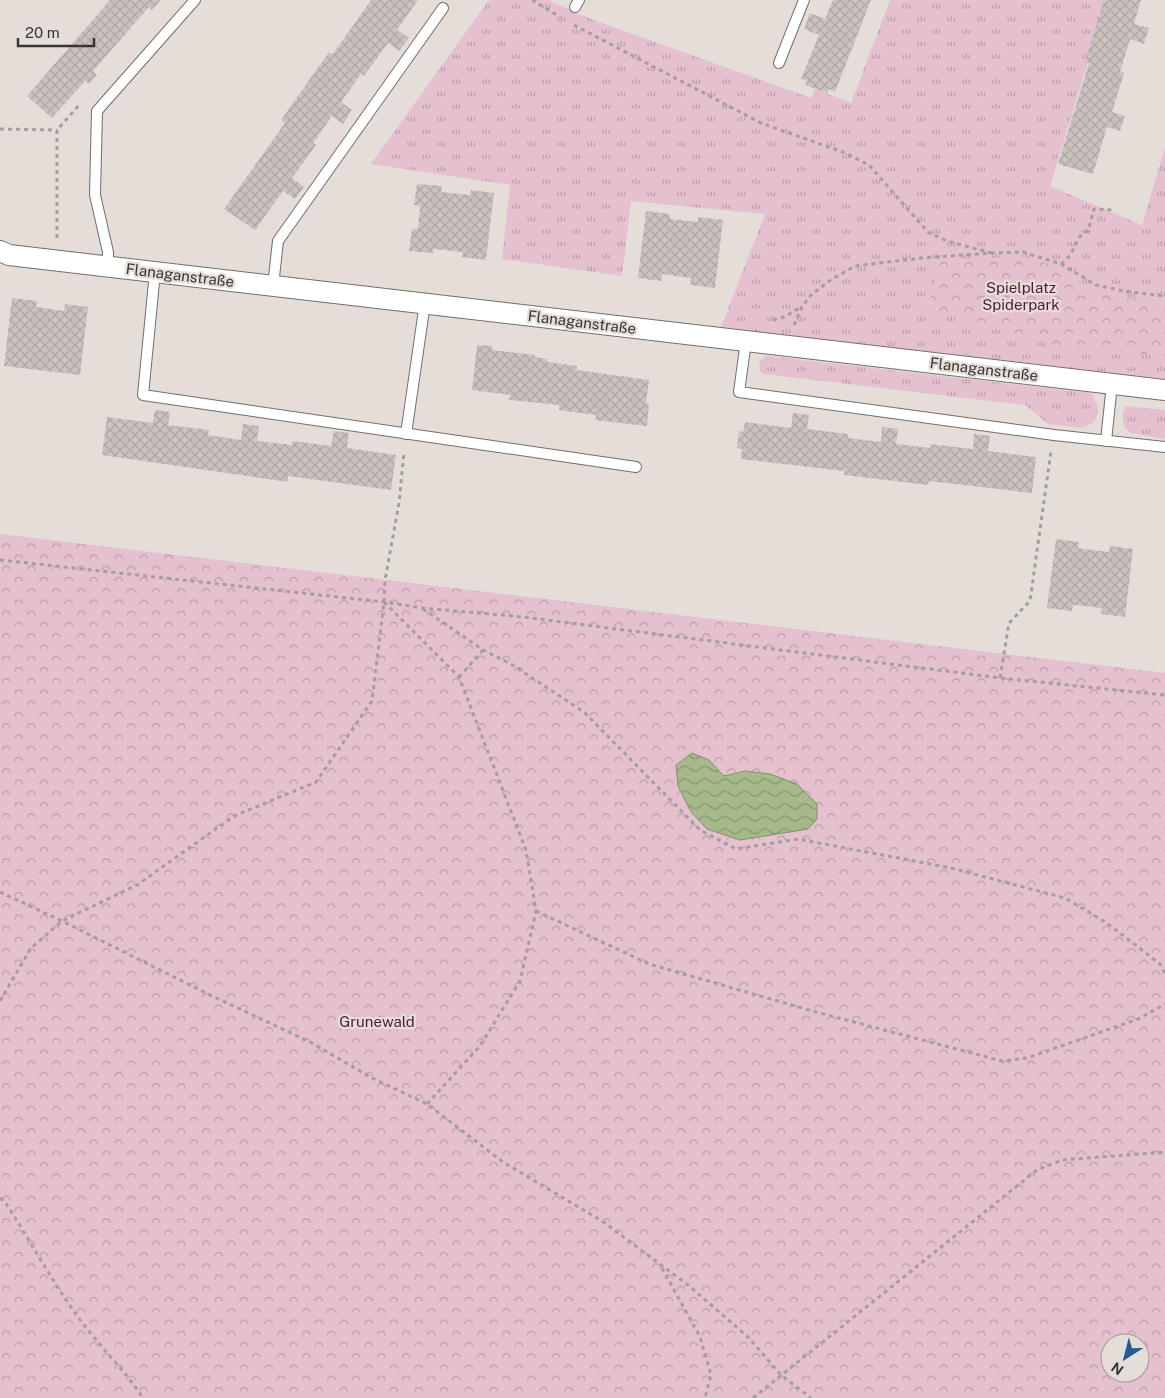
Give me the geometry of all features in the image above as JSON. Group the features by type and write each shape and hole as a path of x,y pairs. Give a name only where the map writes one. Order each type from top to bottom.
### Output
{"street":[{"name":"Flanaganstraße","path":"0,251 9,255 1165,390"}],"lane":[{"path":"108,266 108,252 95,195 97,111 195,0"},
{"path":"779,62 804,0"},
{"path":"273,286 278,241 443,8"},
{"path":"155,272 143,394 636,468"},
{"path":"406,434 425,303"},
{"path":"746,341 739,392 1054,435 1165,447"},
{"path":"1106,441 1112,384"}],"path":[{"path":"532,0 592,36 761,123 843,152 869,165 928,232 947,241 992,253"},
{"path":"0,129 57,130"},
{"path":"1061,264 1070,255 1080,236 1088,231 1094,209 1114,210"},
{"path":"791,346 794,322 811,295 832,279 855,266 920,258 1023,252 1061,264 1096,284 1124,291 1165,296"},
{"path":"767,322 784,317 802,307"},
{"path":"0,1001 31,948 62,921 137,885 234,816 316,782 372,701 385,580 399,503 406,434"},
{"path":"1000,678 1009,623 1030,601 1054,435"},
{"path":"0,560 384,602 423,608 523,617 1000,678 1165,695"},
{"path":"384,602 459,677 526,850 536,911 520,981 480,1046 427,1104"},
{"path":"423,608 483,650 511,664 584,712 700,830 736,849 798,839 952,868 1056,895 1065,898 1107,923 1160,964 1165,974"},
{"path":"459,677 483,650"},
{"path":"0,892 310,1042 372,1078 427,1104 503,1162 602,1221 688,1286 748,1337 781,1375 811,1398"},
{"path":"536,911 649,964 816,1012 1002,1061 1027,1058 1138,1019 1165,1004"},
{"path":"753,1398 1037,1170 1062,1160 1165,1152"},
{"path":"0,1198 5,1202 31,1241 78,1317 133,1383 143,1398"},
{"path":"661,1266 700,1337 711,1375 705,1398"}],"green space":[{"path":"489,0 548,0 591,19 811,98 815,89 851,103 890,0 1107,0 1050,186 1142,225 1165,147 1165,379 721,327 765,214 631,201 622,276 502,259 510,185 371,164"},
{"name":"Spielplatz Spiderpark","path":"1022,256 1051,265 1094,290 1150,300 1165,300 1165,356 1059,346 927,309 939,262"},
{"path":"764,357 1091,393 1097,404 1098,413 1093,423 1082,428 1048,424 1025,405 764,374 760,372 759,363"},
{"path":"1126,406 1165,410 1165,439 1130,433 1125,427 1123,420"},
{"name":"Grunewald","path":"0,534 1165,673 1165,1398 0,1398"}],"water":[{"path":"692,753 709,760 724,776 745,771 770,774 797,784 817,804 817,819 808,829 740,840 707,829 691,812 678,786 676,765"}],"building":[{"path":"110,0 160,1 152,10 149,7 93,71 97,75 89,84 85,81 52,118 27,96"},
{"path":"371,0 418,0 397,30 409,38 399,51 388,43 364,76 361,74 341,102 352,110 343,124 332,116 313,143 316,145 292,178 304,187 295,199 283,191 255,230 224,209 285,123 281,120 329,52 333,54"},
{"path":"833,0 871,0 835,92 829,89 827,93 805,85 807,81 801,79 819,35 804,29 810,13 825,19"},
{"path":"1104,0 1141,0 1134,24 1149,28 1144,44 1130,39 1120,72 1124,73 1112,112 1125,116 1120,131 1107,127 1093,174 1058,164 1089,63 1085,62"},
{"path":"417,184 442,186 441,192 470,195 471,190 494,193 486,260 462,257 463,252 433,249 433,253 409,251 412,229 418,229 420,206 414,205"},
{"path":"646,211 670,214 670,219 698,222 698,217 723,220 715,288 690,285 691,278 662,274 661,281 638,278"},
{"path":"12,298 37,301 36,307 64,311 65,304 88,307 80,375 4,366"},
{"path":"477,345 492,346 492,350 535,355 535,357 547,359 547,362 577,366 577,370 649,380 646,403 649,404 647,426 595,420 596,415 559,410 559,405 509,400 510,395 472,390"},
{"path":"155,410 170,412 168,425 209,430 208,435 241,440 243,424 259,426 257,441 292,445 293,441 331,446 334,431 349,433 347,448 396,455 391,490 288,476 288,482 102,455 107,417 153,423"},
{"path":"793,413 809,415 807,429 848,434 848,438 881,442 882,427 898,429 896,444 930,448 930,444 973,449 974,434 990,436 988,451 1036,457 1032,493 929,481 928,485 844,475 844,471 741,459 742,449 737,448 739,431 743,432 745,422 791,428"},
{"path":"1056,539 1079,542 1078,548 1109,552 1110,546 1133,549 1125,617 1101,614 1102,608 1073,605 1072,611 1047,608"}]}
